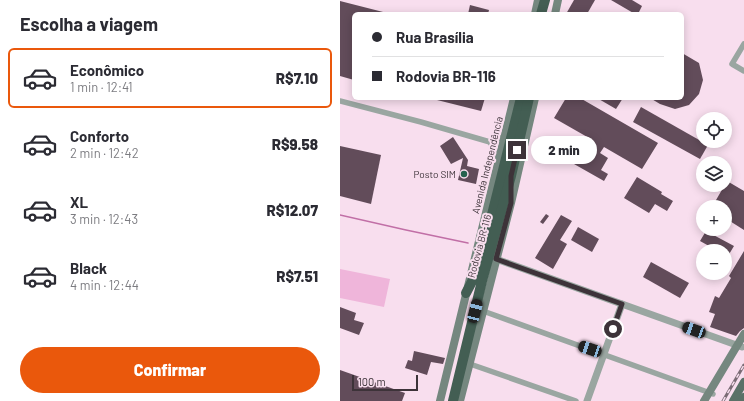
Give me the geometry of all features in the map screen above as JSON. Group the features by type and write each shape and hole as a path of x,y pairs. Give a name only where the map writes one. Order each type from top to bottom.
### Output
{"highway":[{"path":"542,12 545,0"},
{"path":"548,12 551,0"},
{"name":"Rodovia BR-116","path":"446,401 520,100"},
{"name":"Rodovia BR-116","path":"453,401 482,281 511,176 529,100"},
{"path":"511,176 511,203"},
{"path":"466,293 478,270"}],"main road":[{"path":"535,12 538,0"},
{"path":"555,12 558,0"},
{"name":"Avenida Independência","path":"440,401 514,100"},
{"name":"Rodovia BR-116","path":"460,401 511,203 535,100"},
{"path":"704,401 710,395 741,345 744,334"},
{"path":"740,398 744,382"}],"street":[{"path":"744,44 732,64 744,71"},
{"path":"340,101 490,142 505,136"},
{"path":"490,142 499,159"},
{"path":"496,259 741,345"},
{"path":"587,401 622,304"},
{"path":"483,311 604,354 710,395"},
{"path":"470,364 576,401"}],"shaded area":[{"path":"340,269 390,279 384,307 340,298"}],"building":[{"path":"574,0 595,0 588,12 567,12"},
{"path":"611,0 632,0 642,6 639,12 632,12"},
{"path":"340,1 383,12 352,12 352,79 340,76"},
{"path":"470,5 489,10 488,12 468,12"},
{"path":"684,54 699,63 703,80 699,94 689,105 675,109 653,100 684,100"},
{"path":"437,100 484,100 481,111"},
{"path":"565,100 583,100 658,143 642,169 604,147 600,153 608,158 601,170 608,174 604,181 574,164 589,138 554,118"},
{"path":"600,100 622,100 616,109"},
{"path":"641,107 696,138 696,148 706,148 702,156 696,157 633,122"},
{"path":"453,137 468,160 467,166 479,169 476,184 458,180 463,158 451,164 440,146"},
{"path":"340,146 381,155 371,204 340,196"},
{"path":"637,177 662,192 661,194 673,201 667,211 655,204 649,213 624,198"},
{"path":"732,184 744,191 744,230 732,222 732,200 716,200 721,192 732,192"},
{"path":"546,214 549,216 543,224 540,222"},
{"path":"561,215 572,221 560,240 567,244 553,269 535,258"},
{"path":"578,227 599,239 592,252 571,240"},
{"path":"703,236 715,236 730,244 705,244 700,241"},
{"path":"744,251 744,328 736,336 710,327 715,314 709,312 715,296 719,298 730,280 732,280 732,271"},
{"path":"651,262 689,283 680,298 643,277"},
{"path":"340,307 356,313 354,320 364,323 359,335 340,328"},
{"path":"414,351 445,358 443,364 431,362 427,375 405,368 408,360 412,361"},
{"path":"340,370 405,393 402,401 340,401"}],"waterway":[{"path":"340,215 468,243"}],"railway":[{"path":"723,401 744,365"}],"place":[{"name":"Posto SIM","path":"464,174"}],"route":[{"path":"517,150 511,176 511,203 496,259 622,304 613,329"}]}
